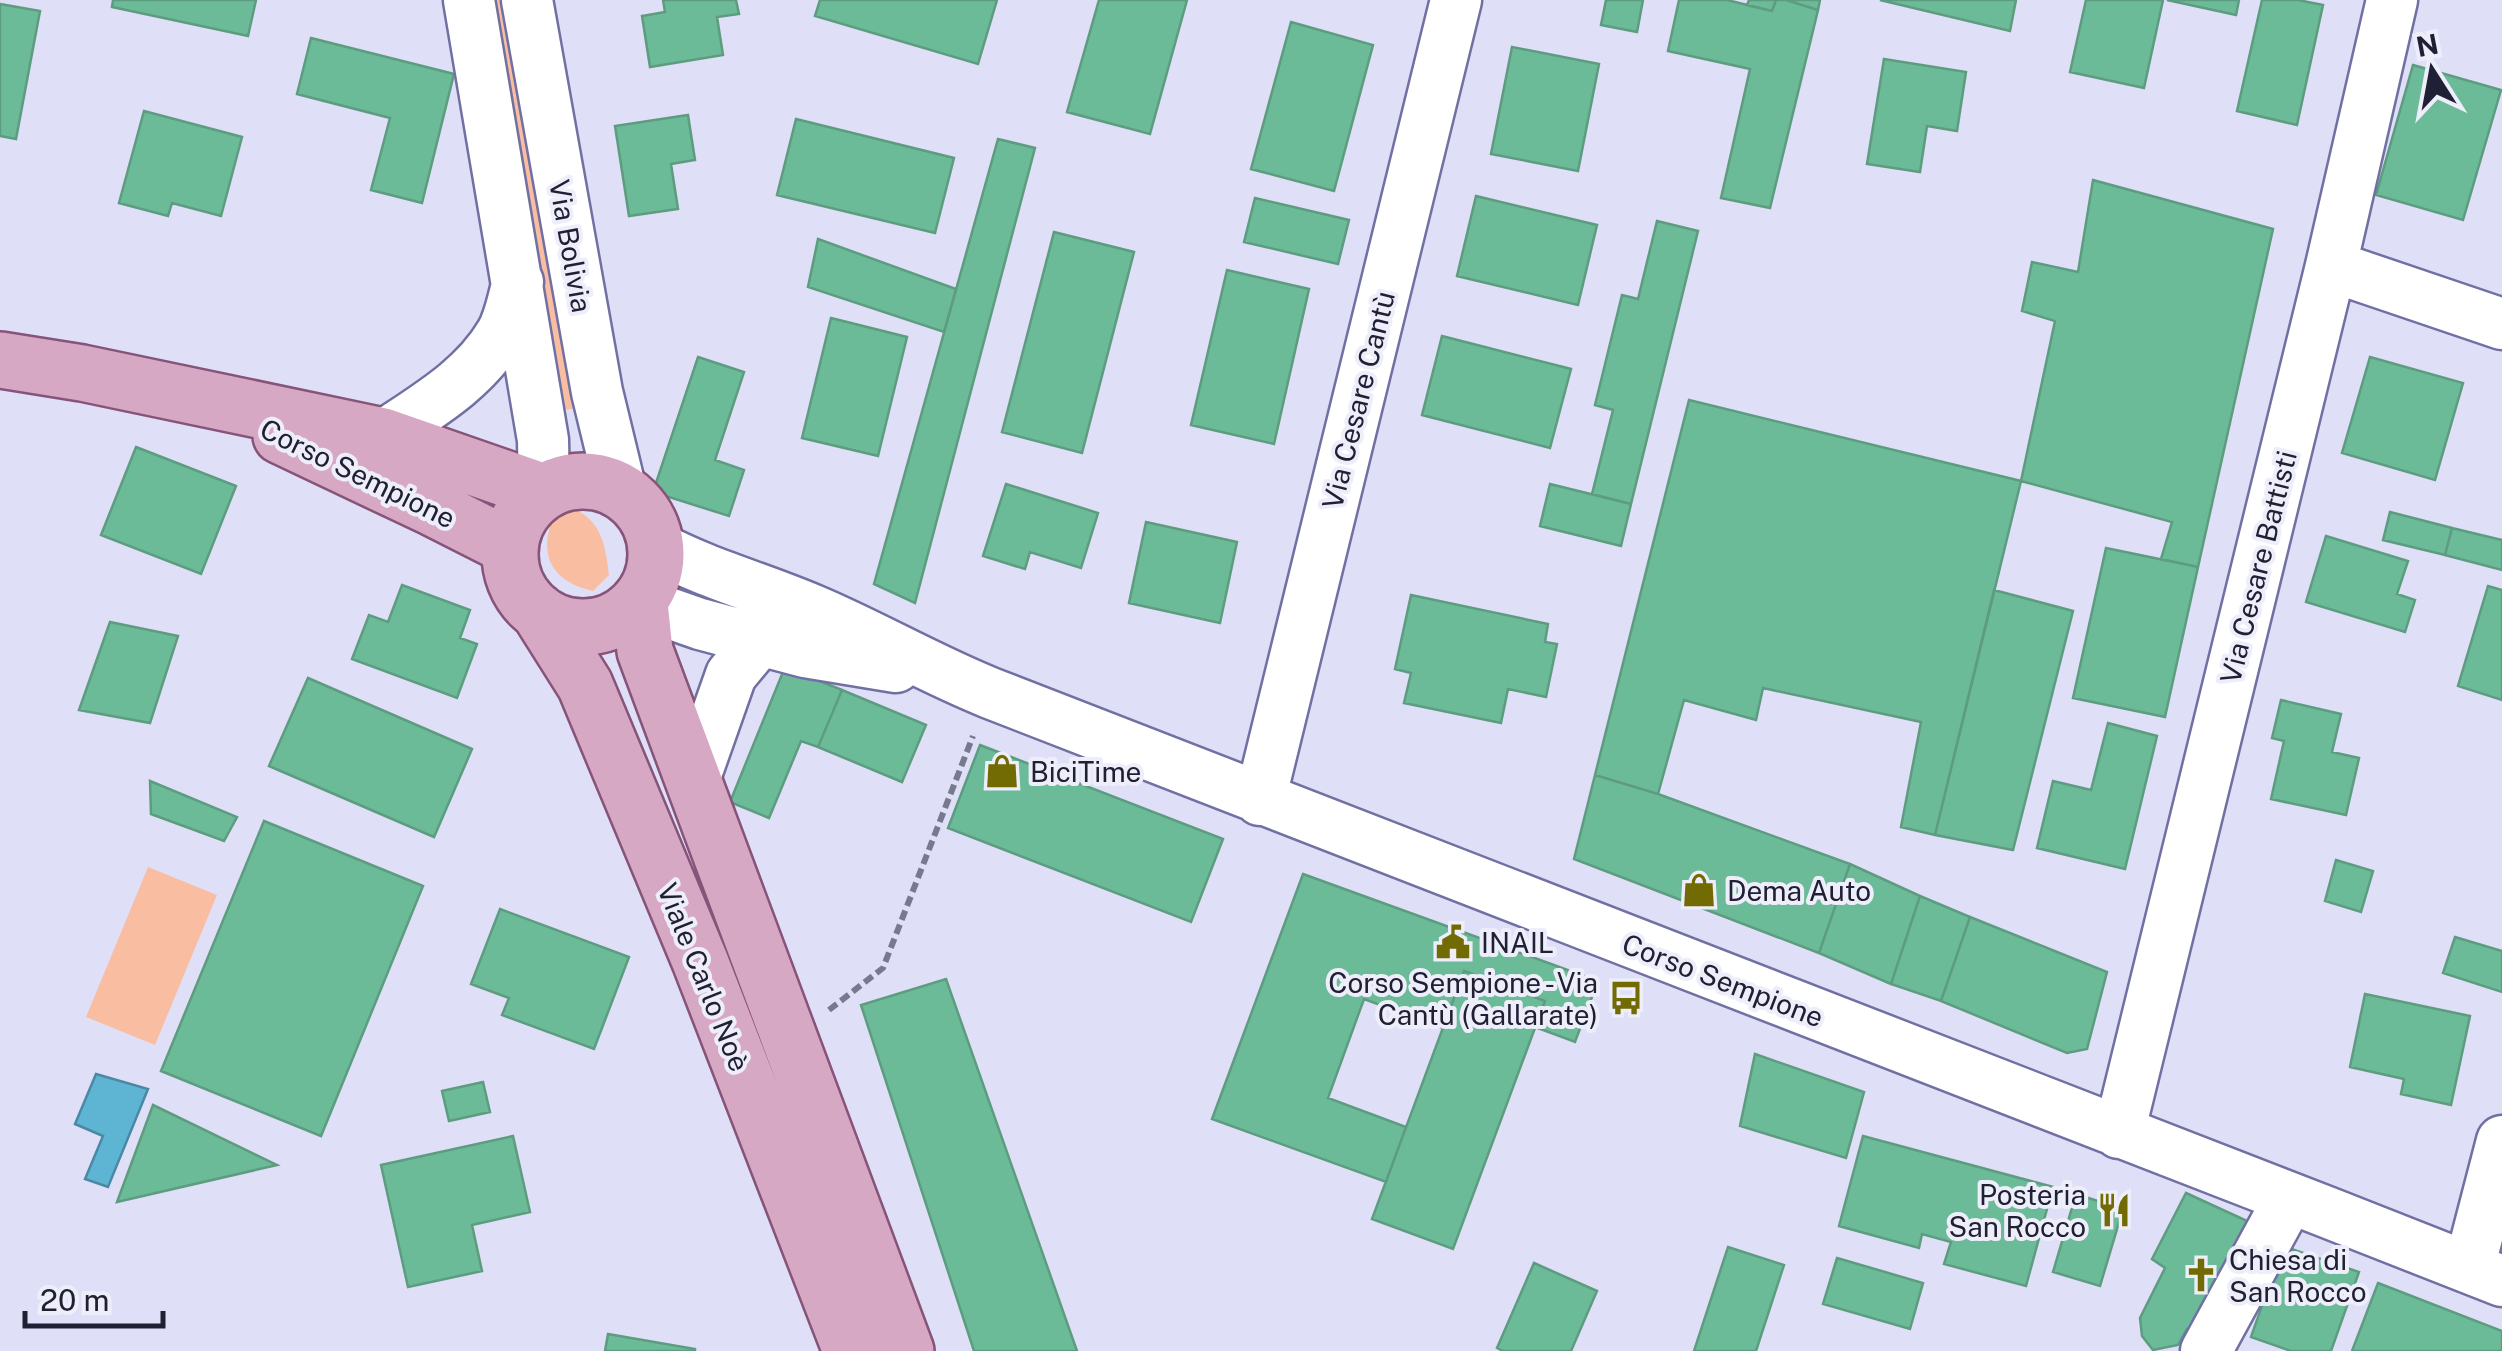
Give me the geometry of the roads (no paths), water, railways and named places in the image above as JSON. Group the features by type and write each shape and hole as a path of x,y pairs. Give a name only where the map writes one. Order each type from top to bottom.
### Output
{"main road":[{"name":"Corso Sempione","path":"0,360 82,373 383,436 544,492"},
{"name":"Corso Sempione","path":"206,400 510,547"},
{"path":"583,480 621,491 640,507 653,529 657,547 654,572 640,603 606,623 575,626 561,624 539,612 523,596 512,573 512,534 524,510 544,492 583,480"},
{"name":"Viale Carlo Noè","path":"640,603 645,650 906,1351"},
{"name":"Viale Carlo Noè","path":"539,612 585,685 700,961 851,1351"}],"street":[{"path":"469,0 544,440 544,492"},
{"name":"Via Bolivia","path":"527,0 596,392 621,491"},
{"name":"Via Cesare Cantù","path":"1260,800 1456,0"},
{"name":"Via Cesare Battisti","path":"2119,1132 2331,266 2392,0"},
{"path":"2331,266 2502,324"},
{"path":"383,436 470,373 502,332 518,282"},
{"name":"Corso Sempione","path":"657,547 814,610 968,684 2485,1274"},
{"name":"Corso Sempione","path":"640,603 700,624 805,652 968,684"},
{"path":"693,783 731,675 760,640"},
{"path":"2485,1274 2502,1141"},
{"path":"2206,1351 2289,1199"}],"water":[{"path":"96,1074 148,1089 108,1187 85,1179 103,1136 75,1124"}],"place":[{"name":"BiciTime","path":"1002,771"},
{"name":"Dema Auto","path":"1699,890"},
{"name":"INAIL","path":"1453,942"},
{"name":"Corso Sempione - Via Cantù (Gallarate)","path":"1626,998"},
{"name":"Posteria San Rocco","path":"2114,1210"},
{"name":"Chiesa di San Rocco","path":"2201,1275"}]}
